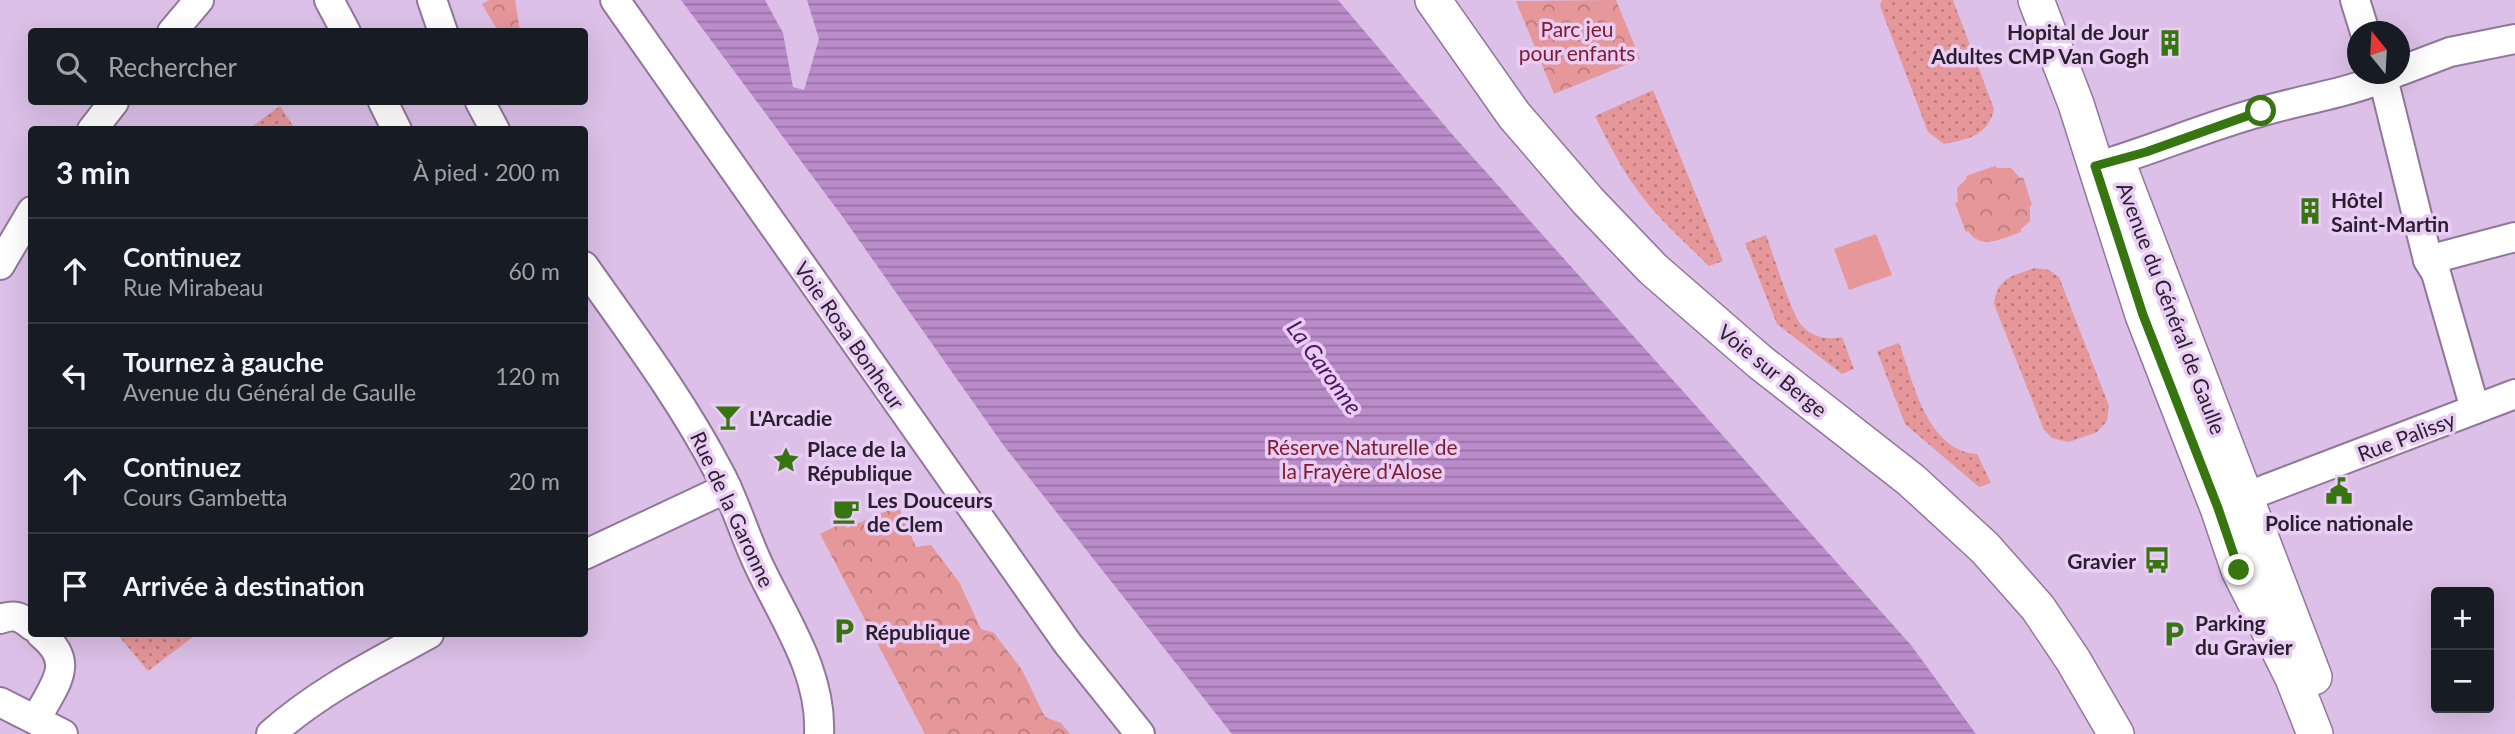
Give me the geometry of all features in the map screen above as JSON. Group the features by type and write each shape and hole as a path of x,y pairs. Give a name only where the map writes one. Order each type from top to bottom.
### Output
{"main road":[{"name":"Voie sur Berge","path":"1433,0 1514,115 1588,201 1653,269 1760,362 1911,480 1985,548 2038,608 2073,660 2116,734"},
{"name":"Avenue du Général de Gaulle","path":"2036,0 2076,104 2106,163"},
{"name":"Avenue du Général de Gaulle","path":"2056,0 2106,163 2231,503"},
{"path":"2231,503 2239,570 2292,678 2315,734"},
{"path":"2231,503 2336,734"}],"street":[{"path":"175,28 198,0"},
{"path":"329,0 343,28"},
{"path":"432,0 442,28"},
{"name":"Voie Rosa Bonheur","path":"615,0 1068,644 1140,734"},
{"path":"2355,0 2362,21"},
{"path":"2410,66 2450,52 2515,39"},
{"path":"2106,163 2261,111 2323,97 2360,84"},
{"path":"2391,84 2428,260 2436,273 2476,409"},
{"path":"95,126 112,105"},
{"path":"384,105 395,126"},
{"path":"482,105 493,126"},
{"path":"0,265 28,218"},
{"path":"2428,260 2515,237"},
{"name":"Rue de la Garonne","path":"588,272 692,422 727,488 747,541 811,675 820,734"},
{"name":"Rue Palissy","path":"2231,503 2515,394"},
{"path":"588,553 727,488"},
{"path":"0,619 20,616 28,623"},
{"path":"36,720 61,670 60,654 55,645 45,637"},
{"path":"271,734 290,716 331,688 424,637"},
{"path":"0,702 63,734"}],"green space":[{"path":"489,0 515,0 520,28 496,28 482,4"},
{"name":"Parc jeu pour enfants","path":"1616,0 1640,59 1554,94 1516,1"},
{"path":"1882,0 1953,0 1994,109 1982,131 1969,138 1944,144 1928,132 1880,6"},
{"path":"1653,90 1723,261 1709,266 1654,211 1626,173 1595,116"},
{"path":"280,106 293,126 253,126"},
{"path":"1995,166 2011,168 2020,178 2023,177 2032,205 2030,221 2021,232 1986,242 1966,232 1955,203 1958,202 1957,188 1966,176"},
{"path":"1876,234 1892,275 1849,290 1834,249"},
{"path":"1766,235 1788,297 1802,326 1816,336 1842,337 1854,369 1842,374 1777,324 1745,243"},
{"path":"2035,268 2049,270 2059,277 2109,406 2107,421 2097,432 2069,442 2052,438 2044,430 1994,304 2002,283"},
{"path":"1899,343 1924,412 1934,428 1946,441 1960,450 1977,454 1991,483 1979,487 1905,424 1877,351"},
{"path":"898,506 916,547 931,545 959,582 981,629 994,633 1022,670 1045,717 1061,723 1070,734 925,734 820,534 844,522 847,528"},
{"path":"120,637 193,637 148,671"}],"water":[{"name":"Réserve Naturelle de la Frayère d'Alose","path":"681,0 765,0 783,33 793,87 804,90 819,39 807,0 1338,0 1451,133 1911,645 1976,734 1232,734 1004,446 842,216"}],"place":[{"name":"Hopital de Jour Adultes CMP Van Gogh","path":"2170,43"},
{"name":"Hôtel Saint-Martin","path":"2310,211"},
{"name":"L'Arcadie","path":"728,417"},
{"name":"Place de la République","path":"786,460"},
{"name":"Police nationale","path":"2339,491"},
{"name":"Les Douceurs de Clem","path":"846,511"},
{"name":"Gravier","path":"2157,560"},
{"name":"République","path":"844,631"},
{"name":"Parking du Gravier","path":"2174,634"}],"route":[{"path":"2239,570 2218,508 2143,315 2095,166 2146,152 2261,111"}],"water label":[{"name":"La Garonne","path":"1325,367"}]}
